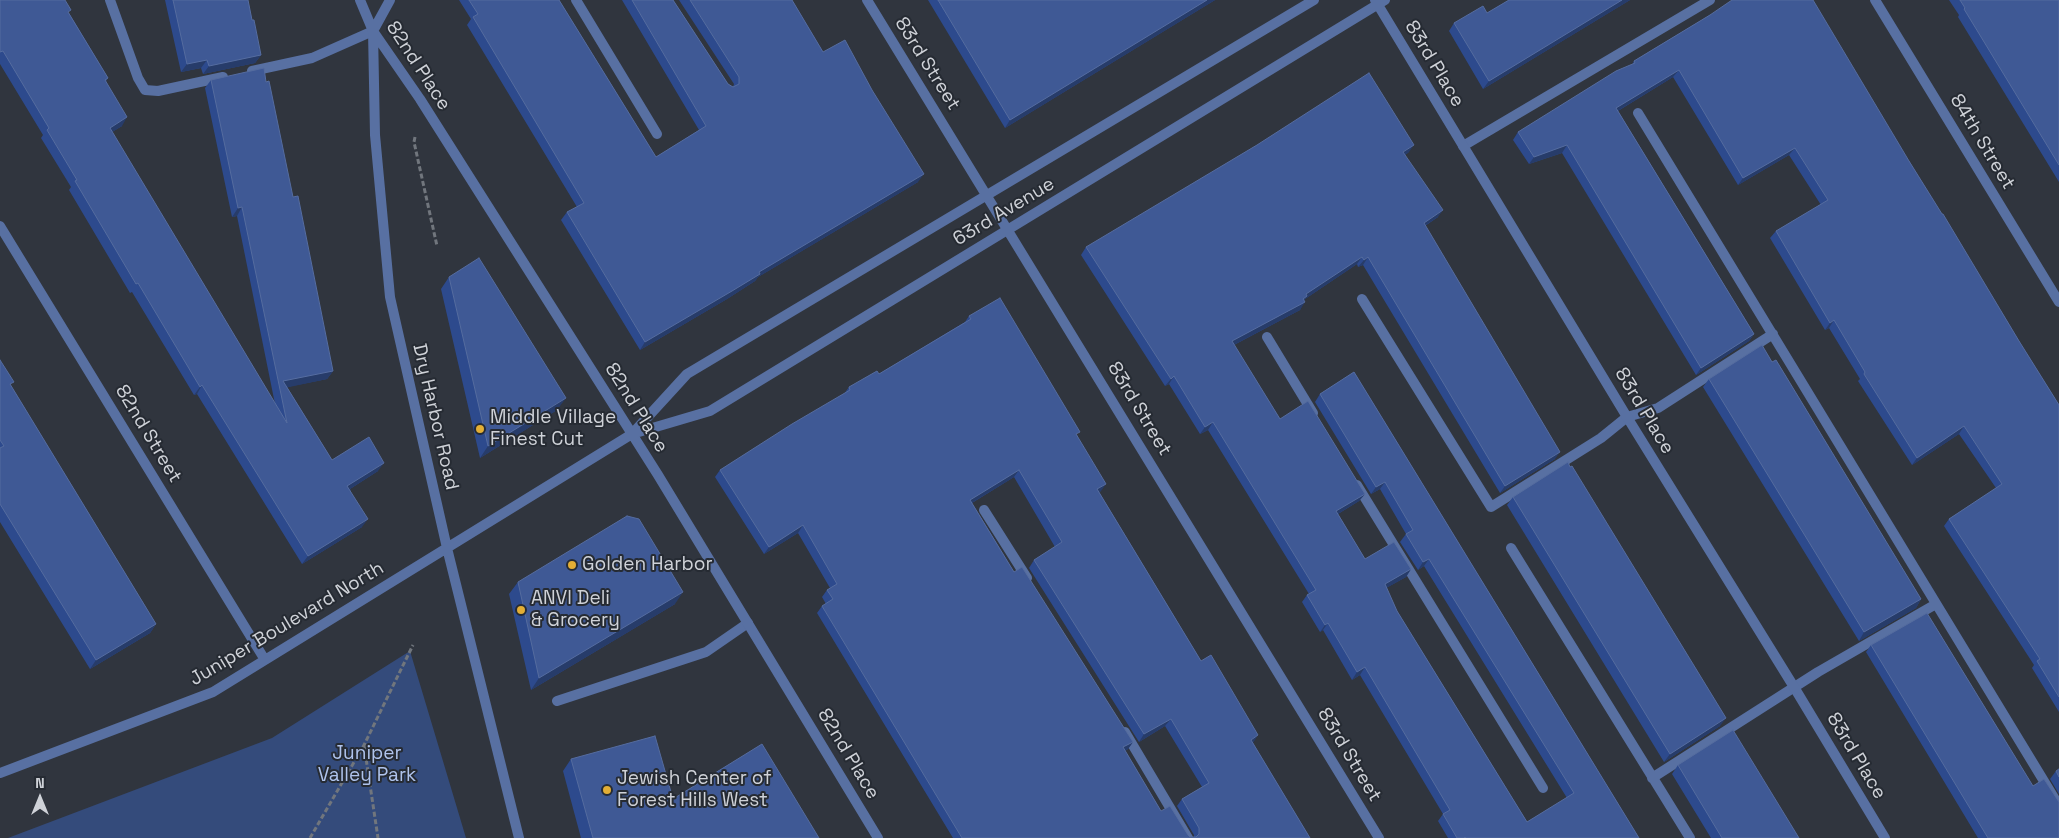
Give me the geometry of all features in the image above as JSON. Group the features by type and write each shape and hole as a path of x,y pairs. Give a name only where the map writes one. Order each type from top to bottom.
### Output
{"street":[{"path":"110,0 138,78 145,90 158,92 312,58 373,31"},
{"name":"82nd Place","path":"360,0 373,31 420,99 632,434 878,838"},
{"name":"Dry Harbor Road","path":"390,0 373,31 375,135 390,297 446,548 519,838"},
{"path":"576,0 657,134"},
{"name":"83rd Street","path":"867,0 1379,838"},
{"name":"63rd Avenue","path":"632,434 687,374 1314,0"},
{"path":"1463,146 1710,0"},
{"name":"84th Street","path":"1875,0 2059,302"},
{"name":"63rd Avenue","path":"446,548 632,434 710,411 1379,2"},
{"name":"83rd Place","path":"1379,2 1626,417 1794,687 1885,838"},
{"path":"1638,113 2059,806"},
{"name":"82nd Street","path":"0,226 266,660"},
{"path":"1362,299 1491,507 1601,438 1626,417 1658,408 1773,334"},
{"path":"1267,337 1318,420"},
{"path":"1353,478 1543,788"},
{"path":"984,510 1032,585"},
{"name":"Juniper Boulevard North","path":"0,773 213,692 446,548"},
{"path":"1512,548 1690,838"},
{"path":"1652,778 1818,672 1936,604"},
{"path":"557,701 706,652 748,623"},
{"path":"1121,726 1188,838"}],"path":[{"path":"416,129 414,142 437,246"},
{"path":"310,838 364,745 413,645"},
{"path":"364,745 378,838"}],"green space":[{"name":"Juniper Valley Park","path":"410,651 466,838 8,838 272,738"}],"building":[{"path":"0,0 65,0 71,10 68,12 108,78 105,80 127,117 110,128 287,423 242,207 238,208 211,80 264,68 266,82 269,81 293,197 298,196 333,371 283,381 332,460 369,437 384,463 347,486 368,519 308,556 202,385 200,387 138,283 136,284 75,181 77,180 47,130 49,128 3,51 0,52"},
{"path":"173,0 248,0 261,55 209,66 207,60 187,64"},
{"path":"469,0 559,0 656,157 706,126 632,0 673,0 728,84 733,87 739,84 739,77 690,0 792,0 823,52 845,40 872,90 924,174 645,342 567,212 584,203 473,17 478,14"},
{"path":"938,0 1207,0 1010,120"},
{"path":"1509,0 1622,0 1489,81 1454,23 1483,6 1487,13"},
{"path":"1732,0 1813,0 1909,161 2059,405 2059,697 2037,661 2040,659 1949,519 2002,484 1964,426 1917,458 1864,374 1865,372 1834,320 1830,323 1776,231 1828,200 1795,148 1743,178 1679,70 1616,108 1754,334 1701,368 1567,145 1534,157 1518,132 1616,71 1635,63 1634,61"},
{"path":"1960,0 2059,0 2059,165 1964,9"},
{"path":"1369,73 1414,145 1403,152 1443,210 1424,223 1560,452 1505,486 1368,257 1364,260 1362,257 1306,294 1307,296 1303,299 1305,302 1232,341 1280,419 1308,401 1365,494 1336,511 1365,559 1394,542 1411,569 1385,584 1397,611 1527,822 1574,793 1429,559 1423,562 1406,534 1413,530 1385,482 1376,487 1320,394 1354,372 1639,838 1457,838 1443,814 1450,810 1365,667 1357,672 1328,623 1325,625 1307,595 1316,590 1213,422 1205,427 1174,376 1171,379 1086,247 1257,145"},
{"path":"479,258 566,398 488,446 449,277"},
{"path":"1000,298 1080,432 1076,434 1106,484 1097,489 1201,661 1211,655 1258,735 1251,740 1310,838 962,838 822,606 833,599 827,590 837,584 803,525 769,547 720,470 850,390 849,387 877,371 879,374 971,319 969,316","holes":["1019,470 1062,542 1034,560 1144,734 1171,719 1209,783 1182,799 1199,828 1199,834 1196,837 1188,835 1170,806 1161,811 1123,747 1133,742 1022,567 1014,572 970,500"]},
{"path":"1762,345 1772,362 1776,360 1921,599 1864,632 1709,379"},
{"path":"0,360 14,382 10,384 156,624 96,660 0,504 0,448 4,446 0,440"},
{"path":"1568,462 1726,718 1670,754 1513,497"},
{"path":"627,516 639,519 683,592 539,678 518,582"},
{"path":"1927,613 2033,786 2044,779 2059,802 2059,838 1988,838 1871,645"},
{"path":"1733,730 1799,838 1722,838 1678,765"},
{"path":"655,736 673,799 762,744 819,838 593,838 571,759"}],"place":[{"name":"Middle Village Finest Cut","path":"480,429"},
{"name":"Golden Harbor","path":"572,565"},
{"name":"ANVI Deli & Grocery","path":"521,610"},
{"name":"Jewish Center of Forest Hills West","path":"607,790"}]}
